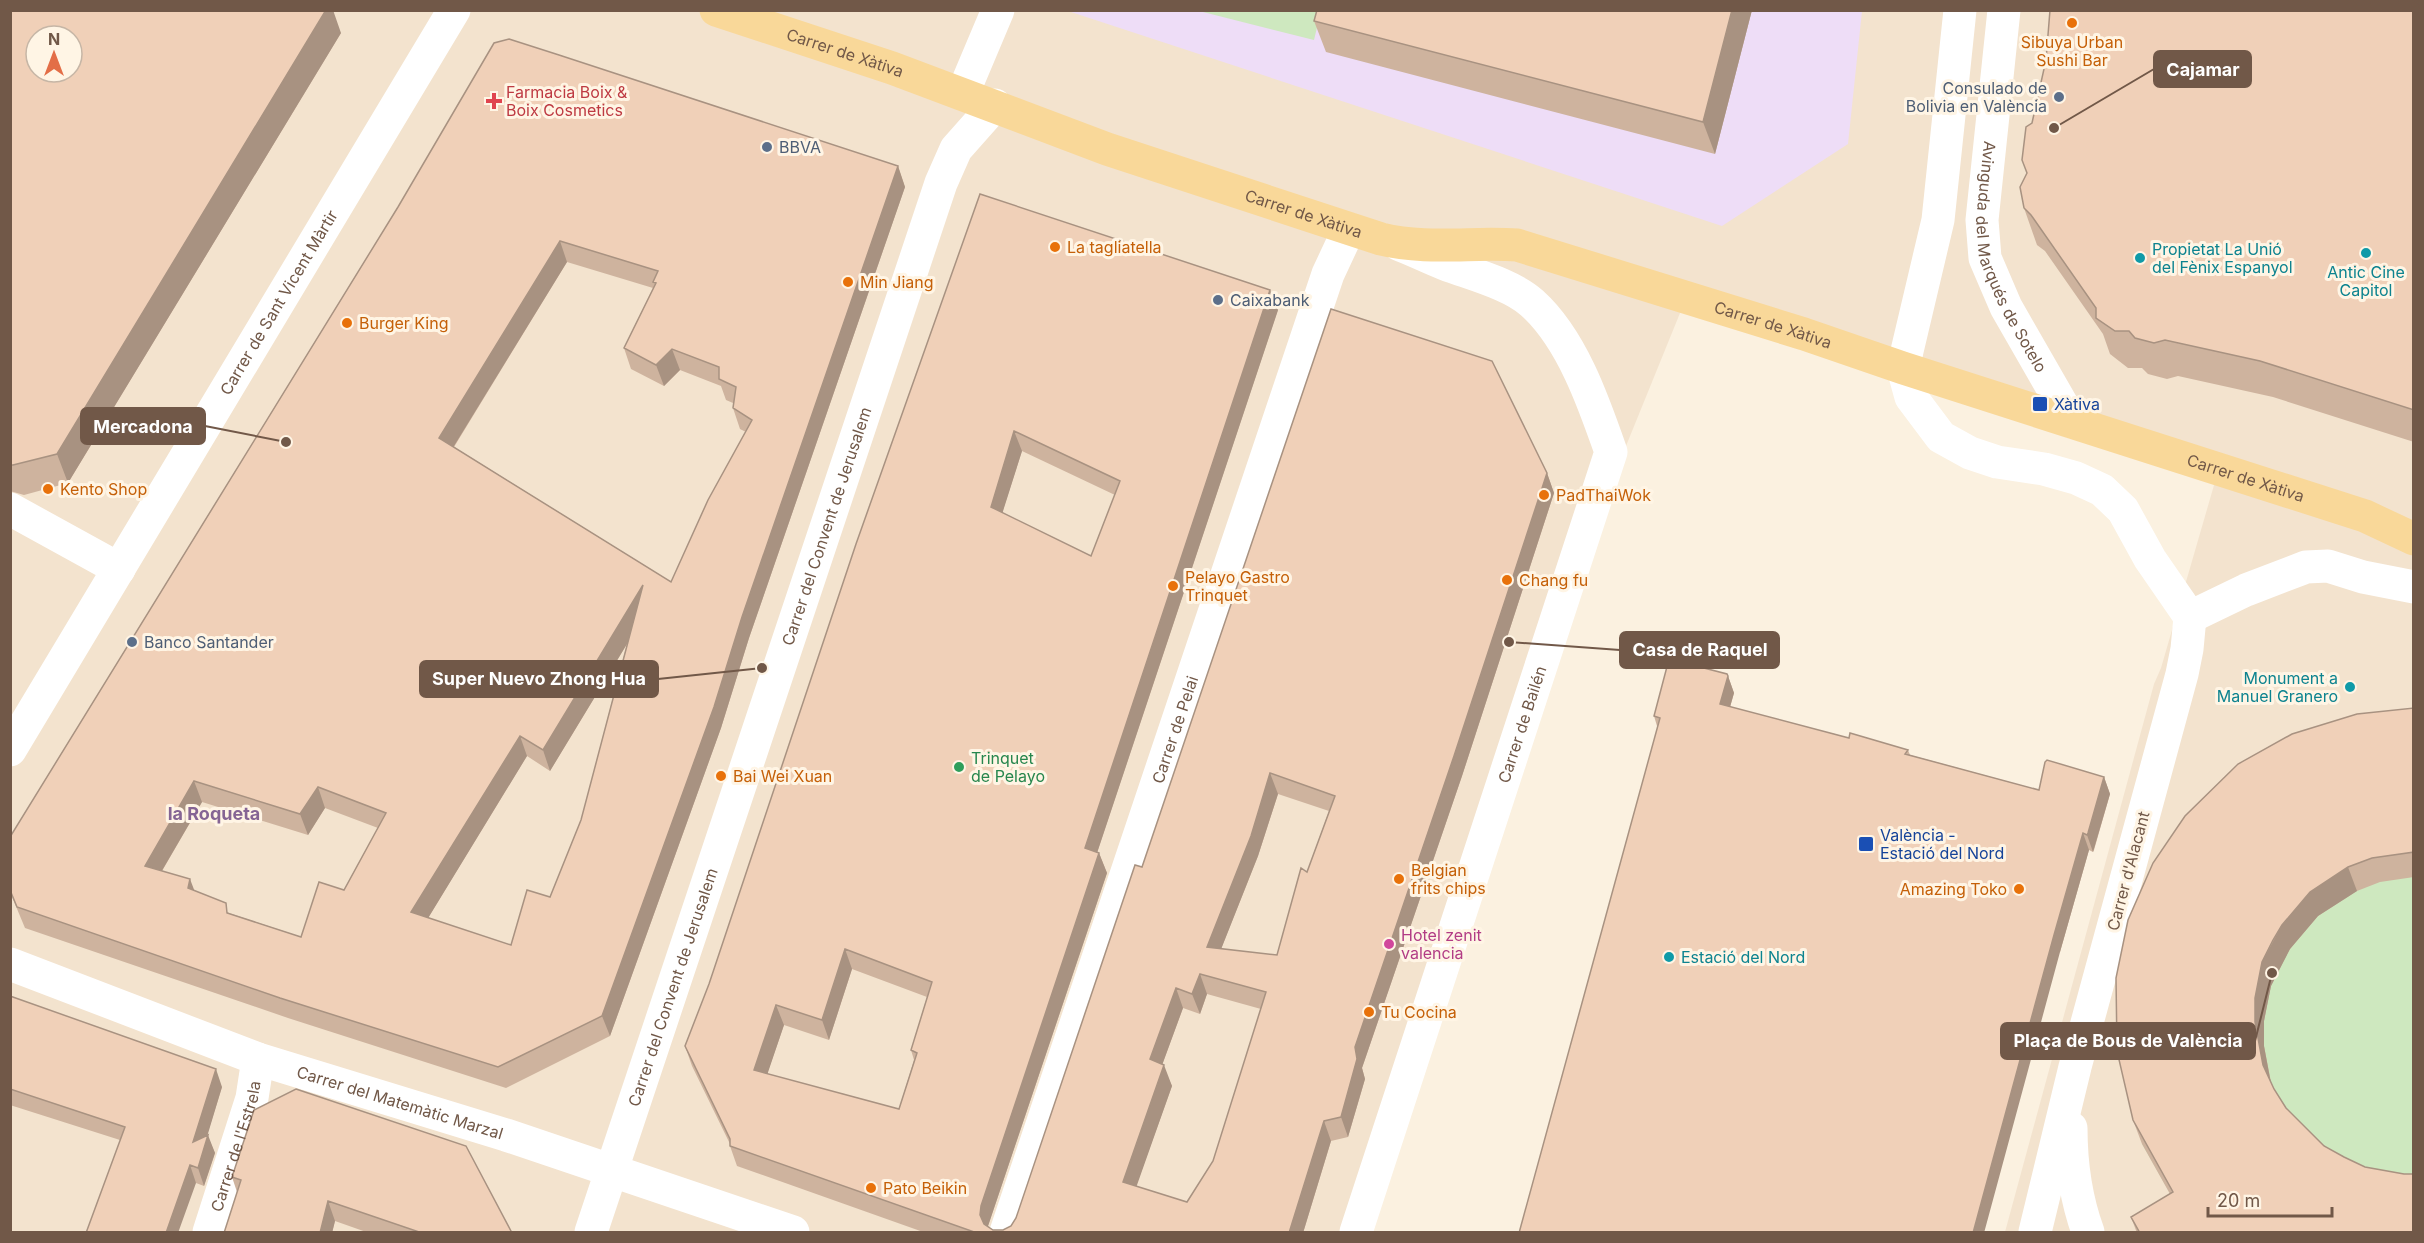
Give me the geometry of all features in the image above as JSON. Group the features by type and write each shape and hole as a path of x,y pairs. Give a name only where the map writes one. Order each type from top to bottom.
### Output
{"main road":[{"name":"Carrer de Xàtiva","path":"716,10 744,16 883,64 1107,148 1349,229 1396,243 1443,246 1494,243 1517,245 1804,334 2365,516 2414,539"}],"street":[{"name":"Carrer de Sant Vicent Màrtir","path":"10,750 454,10"},
{"path":"963,93 998,10"},
{"path":"1960,10 1938,220 1903,368 1911,397 1941,437 1970,453 1997,462 2044,469 2076,478 2102,490 2122,510 2150,559 2190,617 2246,590 2306,567 2328,566 2363,577 2414,587"},
{"name":"Avinguda del Marqués de Sotelo","path":"2004,10 1982,220 1985,258 2006,307 2072,422"},
{"name":"Carrer del Convent de Jerusalem","path":"591,1233 941,183 956,148 995,105"},
{"name":"Carrer de Pelai","path":"1006,1233 1328,274 1349,229"},
{"name":"Carrer de Bailén","path":"1356,1233 1611,452 1587,385 1558,334 1532,303 1495,282 1396,243"},
{"path":"10,509 120,569"},
{"name":"Carrer d'Alacant","path":"2035,1233 2075,1067 2181,674 2187,649 2190,617"},
{"name":"Carrer del Matemàtic Marzal","path":"10,964 258,1059 507,1135 793,1233"},
{"name":"Carrer de l'Estrela","path":"209,1233 252,1098 258,1059"},
{"path":"2075,1067 2071,1151 2075,1187 2088,1233"}],"shaded area":[{"path":"10,11 2413,11 2413,1232 2005,1232 2154,684 2161,668 2221,461 1691,286 1613,478 1360,1232 11,1232"},
{"path":"1068,11 1862,11 1848,144 1722,226"}],"green space":[{"path":"1199,11 1321,11 1314,40"},
{"path":"2413,732 2413,1232 2175,1202 2142,1144"}],"building":[{"path":"10,10 326,10 57,454 10,465"},
{"path":"1317,10 1732,10 1703,122 1314,21"},
{"path":"2050,10 2414,10 2414,410 2260,361 2165,340 2154,343 2135,338 2129,331 2115,331 2096,318 2096,308 2024,208 2020,187 2027,173 2022,160 2026,127 2032,123 2046,60"},
{"path":"509,39 898,166 742,617 714,707 602,1016 498,1067 280,998 17,907 10,890 10,837 398,207 494,43","holes":["560,241 658,271 653,282 656,283 624,348 656,365 672,349 719,367 719,379 736,387 733,408 752,420 708,500 671,582 439,438","643,585 581,820 550,897 527,890 511,945 411,912 520,736 543,750","194,781 300,814 318,787 386,813 344,890 319,882 301,937 227,913 226,903 188,888 190,879 145,866"]},
{"path":"980,194 1270,290 1085,848 1099,853 981,1206 980,1215 984,1224 993,1230 1003,1230 1011,1226 1016,1218 1135,865 1142,867 1331,309 1492,361 1547,473 1355,1047 1357,1059 1341,1117 1324,1121 1289,1233 977,1233 730,1146 730,1139 685,1046 709,984 856,544","holes":["1014,431 1120,481 1091,556 991,507","1270,773 1335,796 1307,872 1301,868 1277,955 1207,947 1251,836","845,949 932,982 911,1050 917,1053 899,1109 754,1070 776,1005 822,1020","1200,974 1266,992 1213,1161 1187,1202 1123,1182 1164,1065 1150,1059 1176,988 1192,994"]},
{"path":"1669,659 1727,674 1720,704 1849,738 1850,733 1908,750 1905,754 2039,790 2047,760 2104,777 2088,833 2087,835 2083,833 1973,1233 1519,1233 1660,718 1654,716"},
{"path":"2414,708 2414,852 2372,858 2348,867 2310,892 2282,925 2262,962 2255,998 2255,1022 2263,1065 2274,1089 2286,1108 2324,1146 2365,1167 2414,1174 2414,1233 2140,1233 2131,1217 2173,1192 2133,1120 2117,1051 2116,978 2128,920 2153,863 2185,816 2238,764 2292,734 2357,714"},
{"path":"10,996 216,1069 193,1142 208,1135 198,1168 190,1165 166,1233 86,1233 125,1127 10,1089"},
{"path":"296,1089 466,1146 512,1233 422,1233 328,1201 320,1233 224,1233 241,1180 232,1177 254,1110"}],"place":[{"name":"Sibuya Urban Sushi Bar","path":"2072,23"},
{"name":"Consulado de Bolivia en València","path":"2059,97"},
{"name":"Farmacia Boix & Boix Cosmetics","path":"494,101"},
{"name":"Cajamar","path":"2054,128"},
{"name":"BBVA","path":"767,147"},
{"name":"La tagliatella","path":"1055,247"},
{"name":"Antic Cine Capitol","path":"2366,253"},
{"name":"Propietat La Unió del Fènix Espanyol","path":"2140,258"},
{"name":"Min Jiang","path":"848,282"},
{"name":"Caixabank","path":"1218,300"},
{"name":"Burger King","path":"347,323"},
{"name":"Xàtiva","path":"2040,404"},
{"name":"Mercadona","path":"286,442"},
{"name":"Kento Shop","path":"48,489"},
{"name":"PadThaiWok","path":"1544,495"},
{"name":"Chang fu","path":"1507,580"},
{"name":"Pelayo Gastro Trinquet","path":"1173,586"},
{"name":"Banco Santander","path":"132,642"},
{"name":"Casa de Raquel","path":"1509,642"},
{"name":"Super Nuevo Zhong Hua","path":"762,668"},
{"name":"Monument a Manuel Granero","path":"2350,687"},
{"name":"Trinquet de Pelayo","path":"959,767"},
{"name":"Bai Wei Xuan","path":"721,776"},
{"name":"València - Estació del Nord","path":"1866,844"},
{"name":"Belgian frits chips","path":"1399,879"},
{"name":"Amazing Toko","path":"2019,889"},
{"name":"Hotel zenit valencia","path":"1389,944"},
{"name":"Estació del Nord","path":"1669,957"},
{"name":"Plaça de Bous de València","path":"2272,973"},
{"name":"Tu Cocina","path":"1369,1012"},
{"name":"Pato Beikin","path":"871,1188"}],"district":[{"name":"la Roqueta","path":"214,814"}]}
